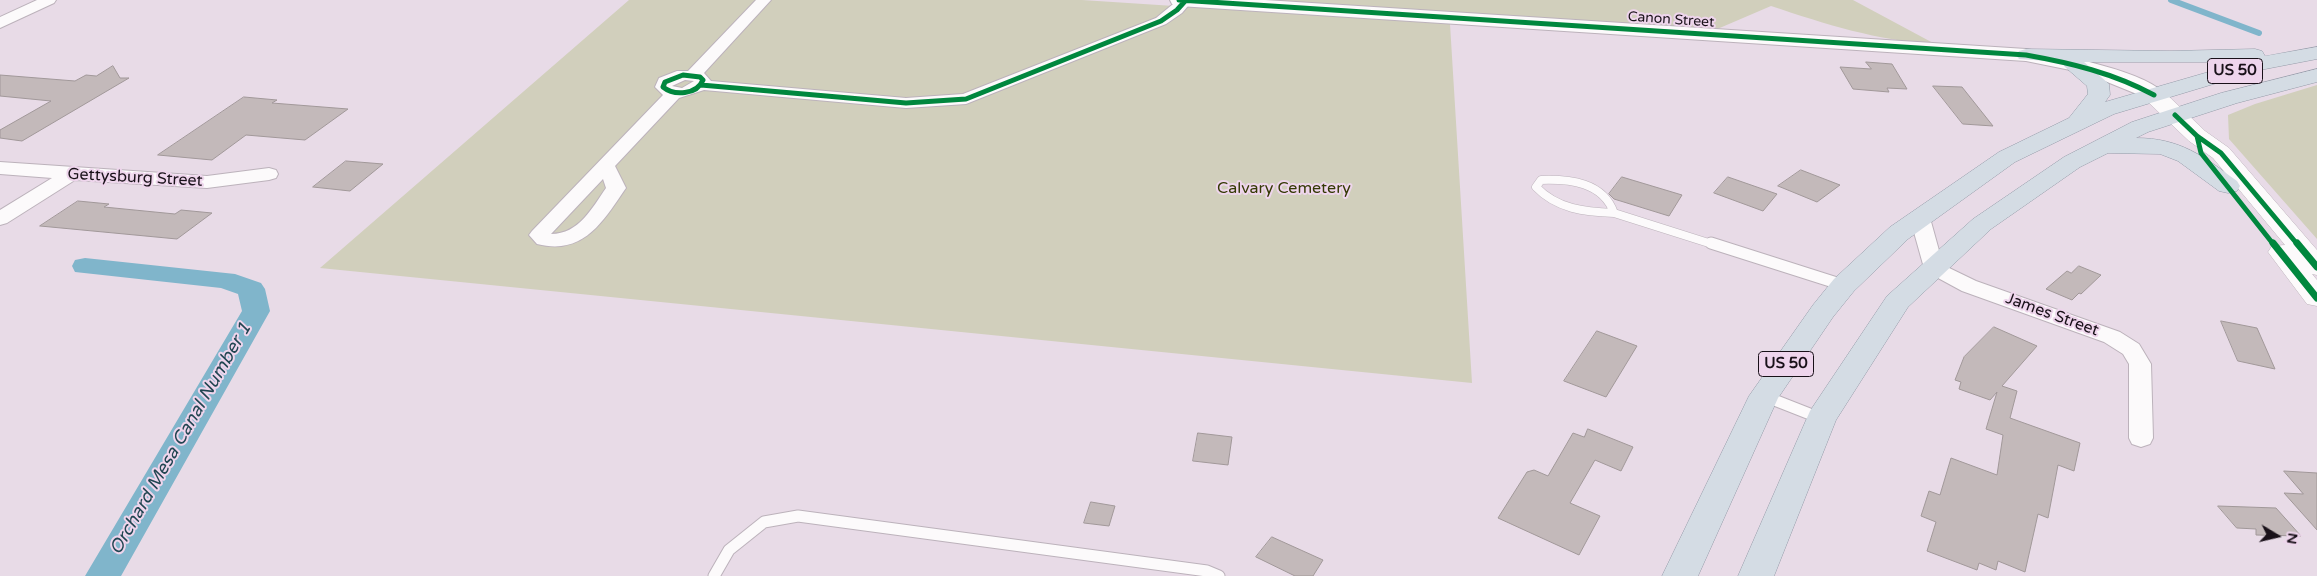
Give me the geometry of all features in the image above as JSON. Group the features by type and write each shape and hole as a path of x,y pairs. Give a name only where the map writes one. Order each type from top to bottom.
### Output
{"highway":[{"path":"2026,55 2170,57 2317,53"},
{"name":"US 50","path":"1680,576 1764,396 1823,311 1844,285 1899,233 2007,157 2106,109 2257,64 2317,53"},
{"path":"2072,63 2098,84 2099,95 2078,123"},
{"name":"US 50","path":"1756,576 1821,419 1897,302 1982,224 2072,162 2140,127 2229,98 2317,75"},
{"path":"2100,148 2142,143 2169,147 2186,155 2228,186"}],"main road":[{"path":"2154,95 2197,136 2221,153 2317,268"},
{"path":"2197,136 2201,153 2317,298"}],"street":[{"path":"0,23 49,0"},
{"path":"697,80 764,0"},
{"name":"Canon Street","path":"1179,0 2026,55 2072,63 2114,74 2154,95"},
{"path":"604,166 674,93 663,87 666,82 678,76 697,80 906,103 966,99 1160,20 1177,10 1186,0"},
{"name":"Gettysburg Street","path":"0,168 207,182 269,174"},
{"path":"0,219 71,174"},
{"path":"1920,218 1934,268"},
{"name":"James Street","path":"1934,268 1969,286 2112,337 2131,349 2140,364 2141,438"}],"lane":[{"path":"1614,213 1612,204 1602,192 1586,185 1563,178 1541,180 1536,187 1542,195 1588,212 1614,213 1844,285"},
{"path":"1764,396 1821,419"},
{"path":"714,576 729,550 764,522 798,516 1207,571 1219,576"}],"green space":[{"name":"Calvary Cemetery","path":"629,0 1082,0 1450,24 1472,383 320,268"},
{"path":"1268,0 1853,0 1935,44 1872,35 1771,6 1715,30"},
{"path":"2317,85 2317,239 2229,139 2228,115 2255,104"}],"building":[{"path":"1866,62 1892,64 1907,89 1887,88 1889,92 1853,89 1840,67 1871,69"},
{"path":"113,66 120,78 129,78 22,141 0,138 0,130 51,101 0,96 0,75 75,81 86,75 96,76"},
{"path":"1933,86 1962,87 1993,126 1963,124"},
{"path":"244,97 277,100 272,103 348,109 305,140 246,135 212,160 158,155"},
{"path":"346,161 383,164 350,191 313,187"},
{"path":"1801,170 1840,185 1817,202 1778,186"},
{"path":"1622,177 1682,195 1669,216 1614,199 1609,194"},
{"path":"1728,177 1777,194 1763,211 1714,193"},
{"path":"78,201 109,204 104,207 175,214 181,210 212,213 177,239 40,226"},
{"path":"2079,266 2101,275 2081,294 2079,293 2072,300 2046,289 2067,271 2071,273"},
{"path":"2221,321 2257,328 2275,369 2238,361"},
{"path":"1994,327 2037,346 2002,386 2017,391 2010,418 2080,443 2074,471 2058,465 2048,518 2038,514 2025,572 1998,561 1996,570 1979,563 1977,570 1927,551 1936,522 1921,516 1929,491 1940,495 1951,458 1997,475 2003,435 1986,429 1997,392 1990,400 1959,389 1961,382 1955,380 1964,357"},
{"path":"1597,331 1637,346 1606,397 1564,381"},
{"path":"1588,429 1633,447 1621,471 1595,460 1570,503 1600,516 1579,555 1498,518 1527,472 1534,470 1548,476 1573,433 1584,437"},
{"path":"1198,433 1232,437 1228,465 1193,461"},
{"path":"2284,471 2317,473 2317,530 2284,493 2303,494"},
{"path":"1091,502 1115,506 1109,526 1084,523"},
{"path":"2218,506 2276,508 2301,536 2256,535 2256,529 2237,528"},
{"path":"1272,537 1323,560 1313,576 1295,576 1256,557"}],"waterway":[{"path":"2171,0 2259,33"},
{"name":"Orchard Mesa Canal Number 1","path":"85,266 225,280 251,289 256,311 103,576"}],"cycle path":[{"path":"1179,0 2026,55 2061,61 2107,73 2154,95"},
{"path":"701,85 703,80 700,77 683,75 665,82 663,87 677,93 687,92 701,85 906,103 966,99 1161,21 1177,10 1186,0"},
{"path":"2175,115 2197,136 2221,153 2317,267"},
{"path":"2197,136 2201,153 2317,298"}]}
